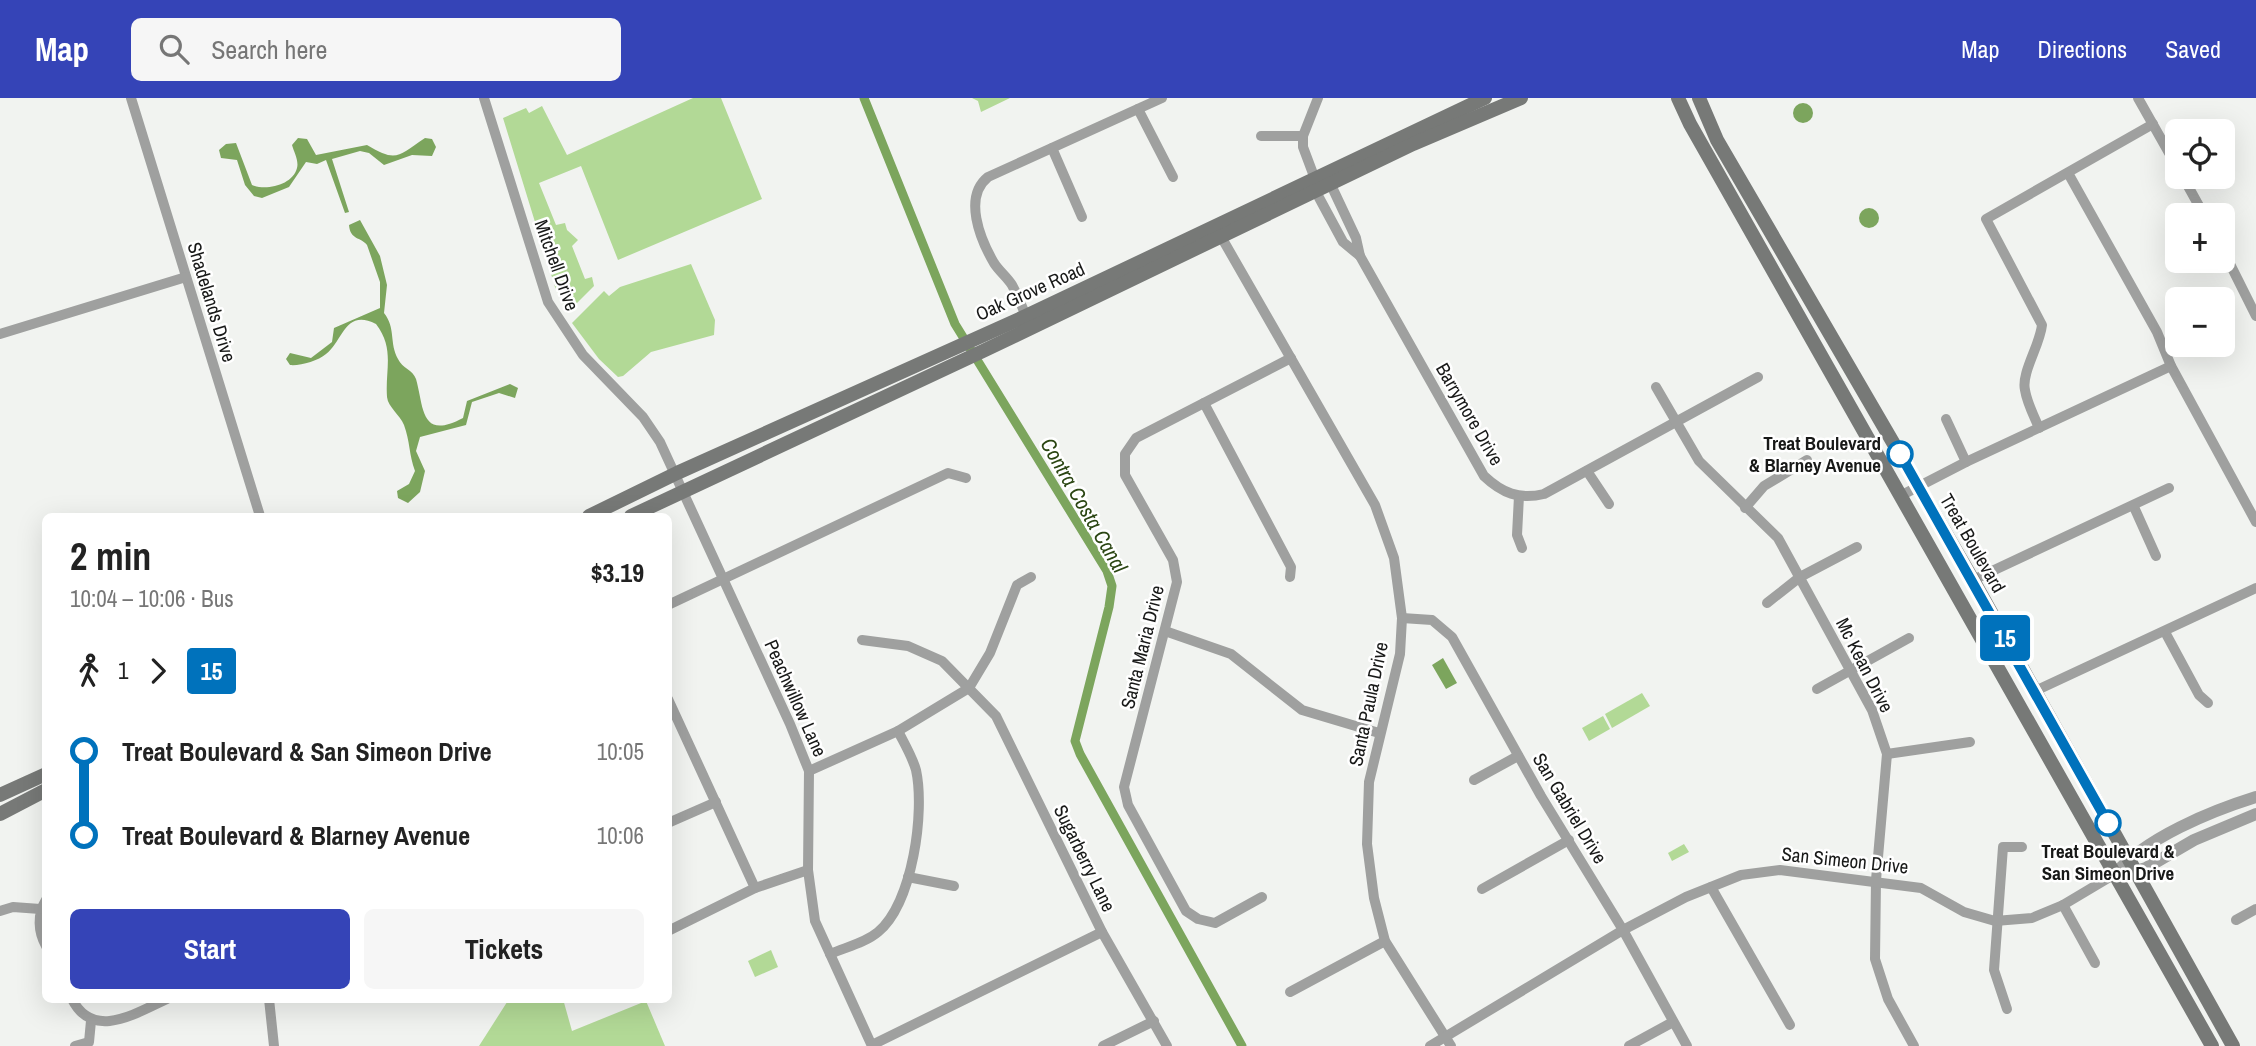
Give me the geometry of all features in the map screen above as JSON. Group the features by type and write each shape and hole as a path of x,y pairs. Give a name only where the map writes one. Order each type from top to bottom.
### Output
{"main road":[{"name":"Oak Grove Road","path":"637,513 983,351 1029,322 1315,186 1485,98"},
{"name":"Oak Grove Road","path":"1315,186 1331,185 1413,144 1521,98"},
{"name":"Treat Boulevard","path":"1678,98 2212,1046"},
{"name":"Treat Boulevard","path":"1699,98 1717,140 1973,580 2233,1046"},
{"name":"Oak Grove Road","path":"595,513 974,338 1029,322"},
{"path":"910,385 915,373 945,358 947,352"},
{"path":"0,795 42,776"},
{"path":"0,814 42,792"}],"street":[{"name":"Shadelands Drive","path":"131,98 259,513"},
{"name":"Mitchell Drive","path":"484,98 548,302 583,355 643,417 677,473 684,491"},
{"path":"1029,322 1012,285 994,263 973,201 980,183 1161,98"},
{"path":"1261,136 1303,136 1318,98"},
{"path":"2138,98 2165,146"},
{"path":"1138,109 1173,177"},
{"path":"2039,428 2024,389 2026,376 2040,342 2042,325 1986,219 2153,124"},
{"name":"Barrymore Drive","path":"1303,136 1303,147 1315,186 1343,242 1360,256"},
{"path":"1052,148 1082,217"},
{"path":"2068,173 2157,332 2171,366 2256,522"},
{"name":"Barrymore Drive","path":"1331,185 1356,237 1360,256 1484,476 1499,489 1518,496"},
{"name":"Santa Paula Drive","path":"1219,231 1375,505 1394,558 1402,618 1398,668 1369,782 1367,844 1374,898 1385,941 1449,1041"},
{"path":"2234,273 2256,316"},
{"path":"0,334 186,277"},
{"name":"Santa Maria Drive","path":"1262,897 1215,923 1198,919 1186,911 1128,804 1124,787 1177,582 1173,560 1125,475 1125,454 1136,438 1291,358"},
{"path":"1902,495 2171,366"},
{"path":"1522,548 1517,535 1518,496 1544,494 1758,377"},
{"name":"Mc Kean Drive","path":"1656,387 1699,461 1778,538 1872,710 1886,754 1876,880 1875,959 1888,999 1914,1046"},
{"path":"1204,403 1291,567 1290,577"},
{"path":"1946,419 1966,462"},
{"path":"1745,508 1764,486 1807,460"},
{"path":"1587,471 1609,504"},
{"path":"672,603 948,473 966,478"},
{"path":"1973,580 2134,507 2169,488"},
{"name":"Peachwillow Lane","path":"684,491 809,771 808,870 815,921 872,1046"},
{"path":"2134,507 2156,556"},
{"path":"1767,603 1800,577 1857,547"},
{"path":"809,771 898,731 970,688 990,653 1017,584 1031,577"},
{"path":"2035,691 2256,588"},
{"name":"San Gabriel Drive","path":"1402,618 1432,620 1452,637 1518,756 1623,930 1686,1046"},
{"path":"1165,631 1231,654 1302,710 1380,733"},
{"path":"2165,632 2199,695 2208,703"},
{"path":"1817,689 1909,638"},
{"name":"Sugarberry Lane","path":"862,640 908,646 943,661 996,716 1102,932 1167,1046"},
{"path":"672,713 755,888"},
{"path":"830,954 881,930 898,906 908,877 919,816 919,792 915,767 898,731"},
{"path":"1886,754 1970,742"},
{"path":"1474,780 1518,756"},
{"name":"San Simeon Drive","path":"1430,1046 1449,1041 1623,930 1741,875 1780,870 1876,880 1921,888 1964,912 1996,921 2032,918 2063,905 2115,874 2128,858 2194,821 2256,797"},
{"path":"672,821 716,802"},
{"name":"San Simeon Drive","path":"2115,874 2136,872 2194,839 2256,814"},
{"path":"1482,889 1569,840"},
{"path":"2007,1009 1994,970 1996,921 2003,847 2022,847"},
{"path":"672,929 755,888 808,870"},
{"path":"908,877 954,886"},
{"path":"1711,887 1790,1026"},
{"path":"0,911 42,904"},
{"path":"2063,905 2095,963"},
{"path":"2236,920 2256,909"},
{"path":"42,920 42,938"},
{"path":"872,1046 1102,932"},
{"path":"1290,992 1385,941"},
{"path":"74,1003 78,1011 91,1021 116,1022 158,1003"},
{"path":"269,1003 274,1046"},
{"path":"75,1046 89,1042 91,1021"},
{"path":"1102,1046 1154,1021"},
{"path":"1629,1046 1673,1022"}],"shaded area":[{"path":"693,98 721,98 762,199 618,260 581,166 539,183 556,225 565,223 567,230 578,240 572,246 585,279 592,277 594,286 567,313 555,287 503,118 526,108 529,113 542,106 567,155"},
{"path":"972,98 1010,98 981,112 978,101"},
{"path":"1799,103 1807,103 1813,113 1807,123 1799,123 1793,117 1793,109"},
{"path":"298,138 307,139 316,155 367,145 385,154 397,155 425,138 432,139 436,147 432,156 412,155 384,165 369,153 360,151 332,159 349,212 345,213 326,160 317,164 306,162 289,187 262,198 254,196 245,185 237,160 221,158 219,150 226,144 236,143 252,185 271,187 285,182 294,174 297,162 292,145"},
{"path":"1865,208 1873,208 1879,218 1873,228 1865,228 1859,222 1859,214"},
{"path":"360,220 380,256 387,285 384,313 390,324 395,353 400,362 415,376 426,418 439,426 449,424 463,418 467,401 510,384 518,388 515,398 499,393 472,402 466,425 420,437 416,451 425,471 420,492 408,503 398,498 397,491 409,484 415,471 404,425 388,401 387,351 382,333 376,324 366,320 351,323 332,348 314,361 290,365 286,359 290,353 311,358 332,342 334,328 380,308 380,282 367,245 350,230 349,225"},
{"path":"691,264 715,320 714,335 651,352 623,376 618,377 599,359 572,323 604,291 609,296 620,287"},
{"path":"1443,658 1457,683 1446,689 1432,665"},
{"path":"1642,693 1650,706 1612,728 1605,714"},
{"path":"1603,716 1610,729 1589,741 1582,728"},
{"path":"1684,844 1689,852 1672,861 1668,853"},
{"path":"771,950 778,967 755,977 748,961"},
{"path":"506,1003 564,1003 572,1031 647,1003 665,1046 479,1046"}],"waterway":[{"name":"Contra Costa Canal","path":"864,98 955,324 1107,571 1112,586 1109,607 1075,741 1242,1046"}],"bus line":[{"name":"15","path":"1900,454 2108,823"}],"place":[{"name":"Treat Boulevard & Blarney Avenue","path":"1900,454"},
{"name":"Treat Boulevard & San Simeon Drive","path":"2108,823"}]}
